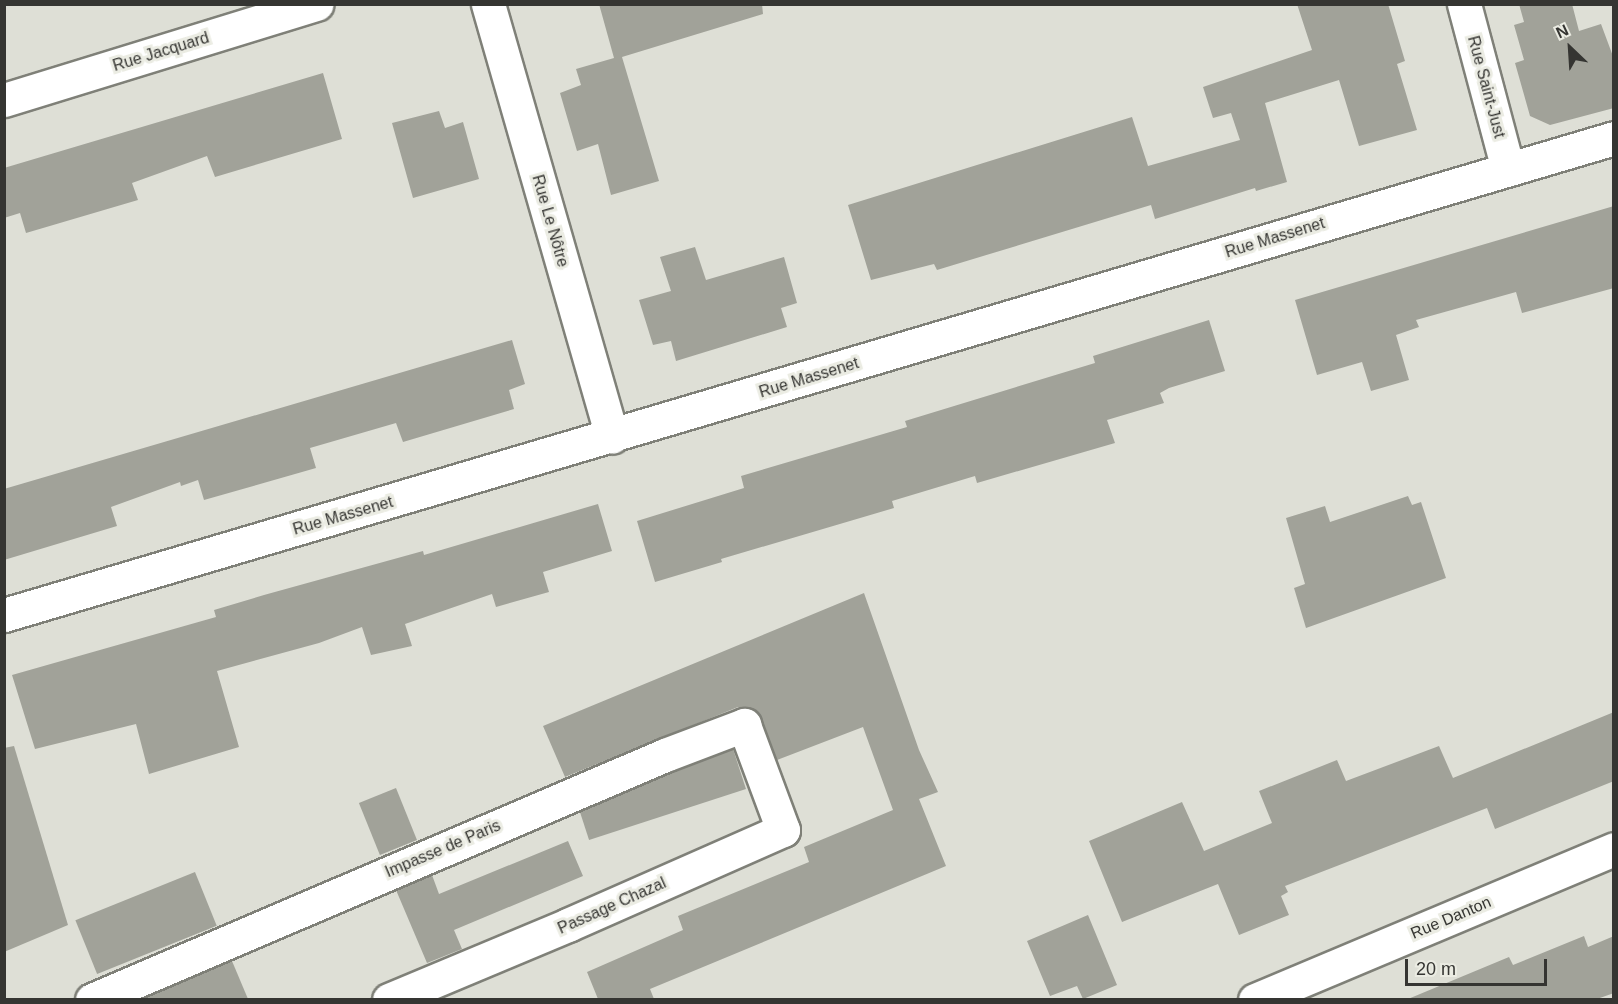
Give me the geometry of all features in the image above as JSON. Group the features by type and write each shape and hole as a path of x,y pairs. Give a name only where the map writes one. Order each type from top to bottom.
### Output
{"street":[{"name":"Rue Jacquard","path":"4,100 317,4"},
{"name":"Rue Le Nôtre","path":"488,4 612,437"},
{"name":"Rue Saint-Just","path":"1464,4 1508,169"},
{"name":"Rue Massenet","path":"4,615 612,437 1614,138"},
{"name":"Impasse de Paris","path":"92,999 665,755 744,725 764,778"},
{"name":"Passage Chazal","path":"389,999 568,925 783,830 764,778"},
{"name":"Rue Danton","path":"1256,999 1614,849"}],"building":[{"path":"599,4 762,4 763,14 622,57 659,181 611,195 598,144 577,151 560,93 581,85 576,69 614,58"},
{"path":"1297,4 1388,4 1405,61 1397,64 1417,130 1359,146 1339,80 1265,103 1287,182 1256,191 1255,188 1155,219 1151,205 937,270 934,264 871,280 848,205 1132,117 1148,166 1240,140 1231,113 1213,118 1203,87 1312,50"},
{"path":"1519,4 1572,4 1579,31 1601,24 1614,59 1614,108 1550,125 1530,116 1515,63 1524,60 1514,25 1524,22"},
{"path":"323,73 342,139 215,177 207,156 132,183 138,200 26,233 20,213 4,218 4,168"},
{"path":"439,111 445,128 463,122 479,179 413,198 392,123"},
{"path":"1614,206 1614,288 1522,313 1516,292 1416,320 1419,327 1396,335 1409,380 1371,391 1362,362 1317,375 1295,300"},
{"path":"695,247 706,280 784,257 797,303 781,308 787,327 676,361 671,341 653,345 639,300 671,291 660,257"},
{"path":"1209,320 1225,371 1169,388 1160,393 1164,403 1107,420 1115,443 977,483 975,476 892,501 894,508 721,559 722,562 655,582 637,521 744,488 741,476 907,427 905,421 1095,363 1093,356"},
{"path":"512,340 525,384 509,390 514,409 403,442 396,423 310,448 316,468 204,500 198,480 181,486 180,482 111,507 117,526 4,560 4,489"},
{"path":"1408,496 1412,505 1421,502 1446,578 1306,628 1294,588 1305,584 1286,518 1325,506 1330,522"},
{"path":"598,504 612,551 543,572 549,592 496,607 492,594 405,624 412,646 371,655 362,627 319,643 217,671 239,747 149,774 136,724 35,749 12,675 216,617 214,610 264,595 423,551 424,555"},
{"path":"864,593 919,750 938,792 919,799 946,866 650,989 654,999 598,999 587,972 683,930 678,916 809,862 804,847 893,810 863,727 777,760 756,711 748,707 738,707 565,777 543,726"},
{"path":"1614,712 1614,781 1495,829 1487,808 1285,886 1288,892 1281,896 1289,915 1239,935 1218,884 1122,922 1089,841 1182,802 1204,851 1272,823 1259,791 1337,760 1346,781 1439,746 1453,778"},
{"path":"14,746 68,925 4,952 4,748"},
{"path":"733,749 746,789 589,840 576,800"},
{"path":"396,788 417,840 380,855 359,803"},
{"path":"568,841 583,876 454,930 462,949 427,963 396,890 432,875 439,894"},
{"path":"195,872 217,926 97,974 75,920"},
{"path":"1088,915 1117,985 1083,999 1077,986 1050,996 1027,941"},
{"path":"1584,936 1588,947 1614,936 1614,993 1597,999 1408,999 1509,957 1513,965"},
{"path":"232,961 248,999 141,999"}]}
